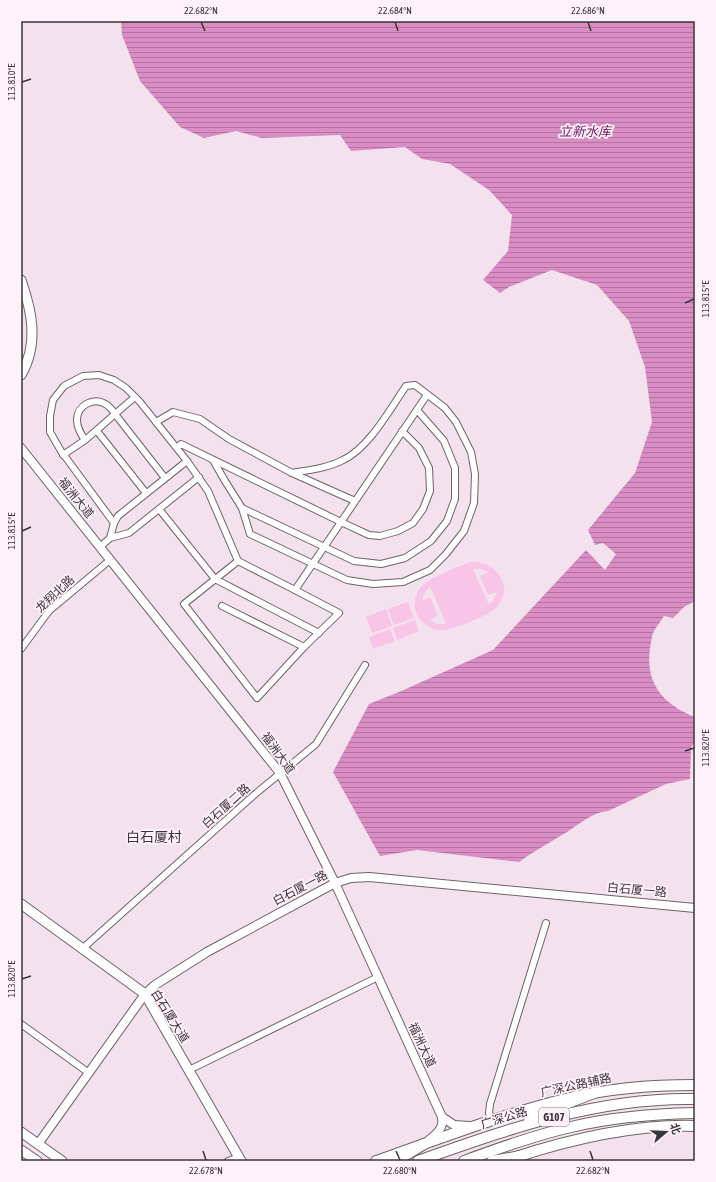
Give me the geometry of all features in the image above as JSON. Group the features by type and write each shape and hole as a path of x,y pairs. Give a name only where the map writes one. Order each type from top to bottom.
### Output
{"main road":[{"path":"21,280 30,308 33,335 29,358 21,375"},
{"path":"21,296 27,335 27,346 21,362"},
{"name":"白石厦大道","path":"21,904 145,994 240,1159"},
{"name":"广深公路辅路","path":"376,1161 478,1125 538,1106 594,1093 666,1085 695,1084"},
{"path":"486,1137 549,1109 594,1093"},
{"name":"广深公路","path":"418,1161 523,1125 594,1108 649,1100 695,1099"},
{"name":"G107","path":"464,1161 514,1143 586,1124 640,1115 695,1113"},
{"path":"505,1161 584,1138 611,1133 658,1127 695,1126"},
{"path":"21,1132 62,1161"},
{"path":"396,1161 424,1144"},
{"path":"21,1150 37,1161"},
{"path":"492,1161 521,1156"}],"street":[{"path":"114,524 63,455 50,432 50,416 53,400 64,386 83,376 99,375 114,380 126,388 156,422 187,461 208,491 238,561 340,613 304,647 257,698 184,604 238,561"},
{"path":"214,460 242,508 250,534 347,580 373,584 403,582 430,570 446,554 464,531 474,503 475,474 471,452 456,422 445,408 415,385 406,386 366,444 344,460 321,468 292,473"},
{"path":"295,590 427,395"},
{"path":"63,455 97,431 135,397"},
{"path":"85,440 79,430 77,419 79,410 91,401 99,401 106,405 115,414 165,478"},
{"path":"242,508 354,561 381,564 405,558 431,541 447,521 455,499 455,468 444,442 417,410"},
{"path":"156,422 173,412 200,419 229,439 292,473 355,501"},
{"path":"97,431 146,493"},
{"path":"177,448 182,444 341,522 369,535 380,536 398,531 412,523 423,509 430,491 429,468 419,448 402,432"},
{"name":"福洲大道","path":"21,448 280,773 335,883 442,1117"},
{"path":"110,538 118,516 187,461"},
{"path":"100,547 110,538 129,533 199,477"},
{"path":"159,509 215,579 319,633"},
{"name":"龙翔北路","path":"21,649 49,611 110,560"},
{"path":"222,606 304,647"},
{"name":"白石厦二路","path":"82,949 280,773 316,744 365,665"},
{"name":"白石厦一路","path":"38,1144 145,994 155,985 207,952 335,883 351,878 369,877 695,908"},
{"path":"492,1121 489,1113 490,1104 546,923"},
{"path":"189,1070 378,977"},
{"path":"21,1024 89,1073"},
{"path":"442,1117 449,1123 459,1126 478,1125"},
{"path":"424,1144 436,1135 440,1129 443,1121 442,1117"},
{"path":"228,1161 240,1159"}],"shaded area":[{"path":"471,562 488,565 500,576 504,591 502,599 497,607 488,614 453,628 443,630 434,629 426,625 420,619 416,611 416,594 422,586 431,579","holes":["473,569 481,569 489,572 480,576 488,595 497,592 489,605","430,587 446,623 445,624 437,624 430,620 438,616 430,597 422,601 424,593"]},
{"path":"408,602 414,618 394,625 388,609"},
{"path":"386,609 392,626 372,633 366,617"},
{"path":"415,620 419,631 397,640 393,628"},
{"path":"390,629 395,641 373,649 369,637"}],"water":[{"name":"立新水库","path":"121,21 695,21 695,601 684,607 673,618 664,616 652,636 649,661 654,683 659,692 674,706 695,717 695,740 691,748 690,779 666,784 608,811 591,816 519,862 417,850 380,856 333,772 369,704 493,650 586,550 605,570 616,554 603,543 595,545 588,530 635,473 652,422 645,367 629,321 597,285 552,270 509,287 500,293 483,280 508,251 512,215 489,190 450,164 422,159 405,147 351,151 340,135 262,138 236,131 204,138 180,127 140,81 122,35"}],"district":[{"name":"白石厦村","path":"154,837"}]}
